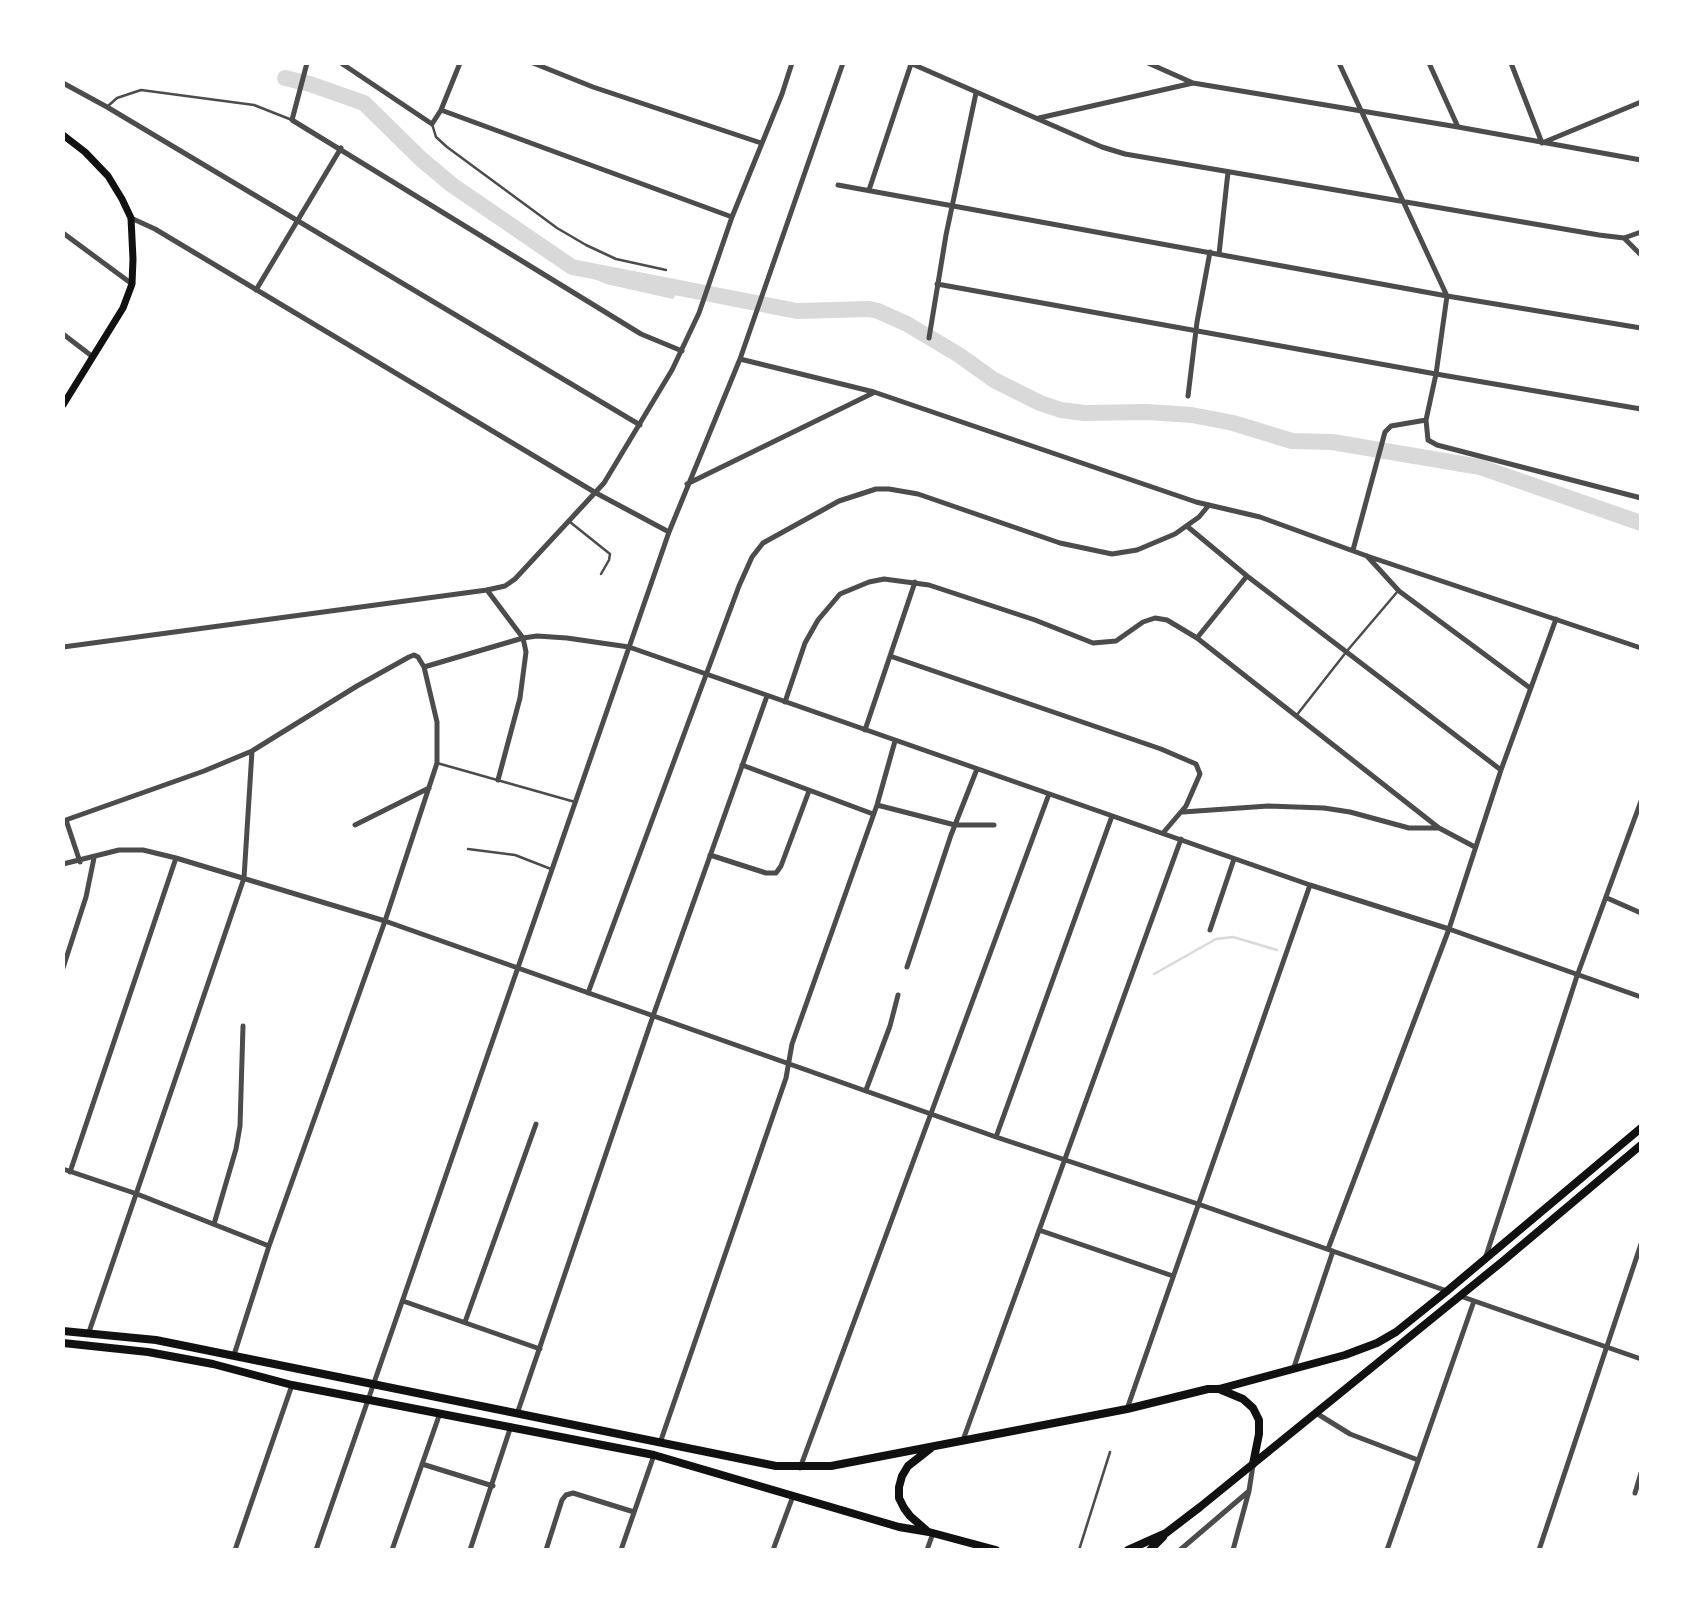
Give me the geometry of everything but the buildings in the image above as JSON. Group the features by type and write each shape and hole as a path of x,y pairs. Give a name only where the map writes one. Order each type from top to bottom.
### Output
{"main road":[{"path":"63,135 85,152 108,176 131,218 132,284 123,308 63,405"},
{"path":"63,1331 156,1340 776,1466 800,1468 853,1463 1127,1409 1208,1389 1219,1389 1345,1355 1377,1343 1396,1332 1484,1261 1641,1128"},
{"path":"1150,1550 1166,1533 1460,1296 1641,1145"},
{"path":"63,1343 213,1364 292,1385 654,1454 899,1527 931,1532 980,1548 996,1550"},
{"path":"1219,1389 1243,1399 1253,1408 1259,1420 1253,1464"},
{"path":"931,1532 910,1517 899,1498 899,1487 908,1466 938,1445"},
{"path":"1128,1550 1166,1533"}],"street":[{"path":"307,63 292,120 641,334 682,351"},
{"path":"341,63 432,124 441,110 460,63"},
{"path":"533,63 593,87 761,143"},
{"path":"63,647 487,590 505,586 515,579 596,492 640,425 682,351 699,313 732,217 792,63"},
{"path":"316,1550 669,532 740,359 843,63"},
{"path":"869,190 911,63 1102,147 1125,154 1624,238 1641,232"},
{"path":"1148,63 1193,83 1641,160"},
{"path":"1339,63 1447,296 1436,374 1426,420 1426,436 1431,443 1641,498"},
{"path":"1429,63 1458,127"},
{"path":"1511,63 1542,144"},
{"path":"63,83 640,425"},
{"path":"1038,119 1193,83"},
{"path":"929,338 952,205 976,93"},
{"path":"1542,144 1641,102"},
{"path":"441,110 732,217"},
{"path":"257,290 341,148"},
{"path":"1219,254 1228,172"},
{"path":"838,185 1447,296 1641,328"},
{"path":"131,218 155,229 596,492 669,532"},
{"path":"63,233 132,284"},
{"path":"1624,238 1641,255"},
{"path":"1188,396 1195,331 1210,252"},
{"path":"937,284 1641,409"},
{"path":"63,334 93,356"},
{"path":"740,359 874,393 1209,505 1260,517 1641,648"},
{"path":"687,484 874,393"},
{"path":"1353,550 1385,432 1396,425 1426,420"},
{"path":"588,993 705,675 752,557 763,543 839,501 876,489 889,488 918,494 1060,543 1112,554 1137,550 1188,527 1209,505"},
{"path":"1188,527 1247,576 1501,769"},
{"path":"1367,556 1399,591 1530,688"},
{"path":"1197,638 1247,576"},
{"path":"785,702 805,643 818,620 840,594 852,587 884,579 929,585 1093,643 1106,644 1116,641 1143,622 1155,618 1167,620 1197,638 1439,828 1475,847"},
{"path":"865,730 915,583"},
{"path":"487,590 523,638 526,652 520,698 498,780"},
{"path":"1294,1367 1330,1250 1449,929 1501,769 1556,619"},
{"path":"424,667 523,638 567,638 629,648 1234,859 1449,929 1641,997"},
{"path":"80,862 65,820 204,771 251,751 357,685 414,655 424,667 437,722 436,763 385,921 269,1246 234,1355"},
{"path":"890,656 1148,744 1196,764 1200,774 1183,812 1163,833"},
{"path":"517,1415 653,1016 767,696"},
{"path":"660,1443 786,1078 792,1044 877,804 895,741"},
{"path":"89,1332 244,878 251,751"},
{"path":"742,765 873,814"},
{"path":"907,967 977,769"},
{"path":"355,825 429,788"},
{"path":"710,855 766,873 776,873 809,791"},
{"path":"800,1468 1049,794"},
{"path":"1484,1261 1577,976 1641,802"},
{"path":"877,804 955,825 994,825"},
{"path":"1183,812 1268,806 1324,808 1409,828 1439,828"},
{"path":"996,1137 1112,816"},
{"path":"963,1440 1181,839"},
{"path":"63,864 131,849 176,858 385,921 996,1137 1447,1291"},
{"path":"63,968 90,887 94,858"},
{"path":"70,1172 176,858"},
{"path":"1210,930 1234,859"},
{"path":"1127,1409 1310,885"},
{"path":"1607,898 1641,913"},
{"path":"866,1090 890,1026 898,995"},
{"path":"214,1224 240,1126 243,1026"},
{"path":"465,1322 536,1124"},
{"path":"63,1169 137,1194 269,1246"},
{"path":"1039,1230 1173,1276"},
{"path":"1539,1550 1641,1244"},
{"path":"1460,1296 1641,1359"},
{"path":"403,1301 540,1349"},
{"path":"1387,1550 1474,1301"},
{"path":"235,1550 292,1385"},
{"path":"392,1550 440,1413"},
{"path":"1316,1413 1350,1434 1418,1460"},
{"path":"470,1550 511,1426"},
{"path":"621,1550 654,1454"},
{"path":"422,1464 493,1486"},
{"path":"1233,1550 1253,1464"},
{"path":"1634,1493 1641,1473"},
{"path":"1180,1550 1249,1490"},
{"path":"546,1550 566,1495 573,1493 634,1512"},
{"path":"773,1550 793,1496"},
{"path":"927,1550 931,1532"}],"lane":[{"path":"107,107 117,98 141,90 254,105 292,120"},
{"path":"432,124 436,136 447,147 557,228 616,259 666,270"},
{"path":"570,522 610,554 601,574"},
{"path":"1296,716 1399,591"},
{"path":"436,763 575,802"},
{"path":"468,849 515,855 551,869"},
{"path":"1079,1550 1110,1452"}],"shaded area":[{"path":"524,236 561,263 609,280 679,291 673,299 606,284 556,263 522,239"}],"waterway":[{"path":"285,78 364,103 421,159 452,185 572,267 797,311 878,311 907,324 994,380 1040,403 1061,410 1084,413 1147,412 1192,415 1233,423 1292,441 1332,442 1480,467 1641,523"},
{"path":"1154,974 1216,939 1233,937 1277,950"}]}
